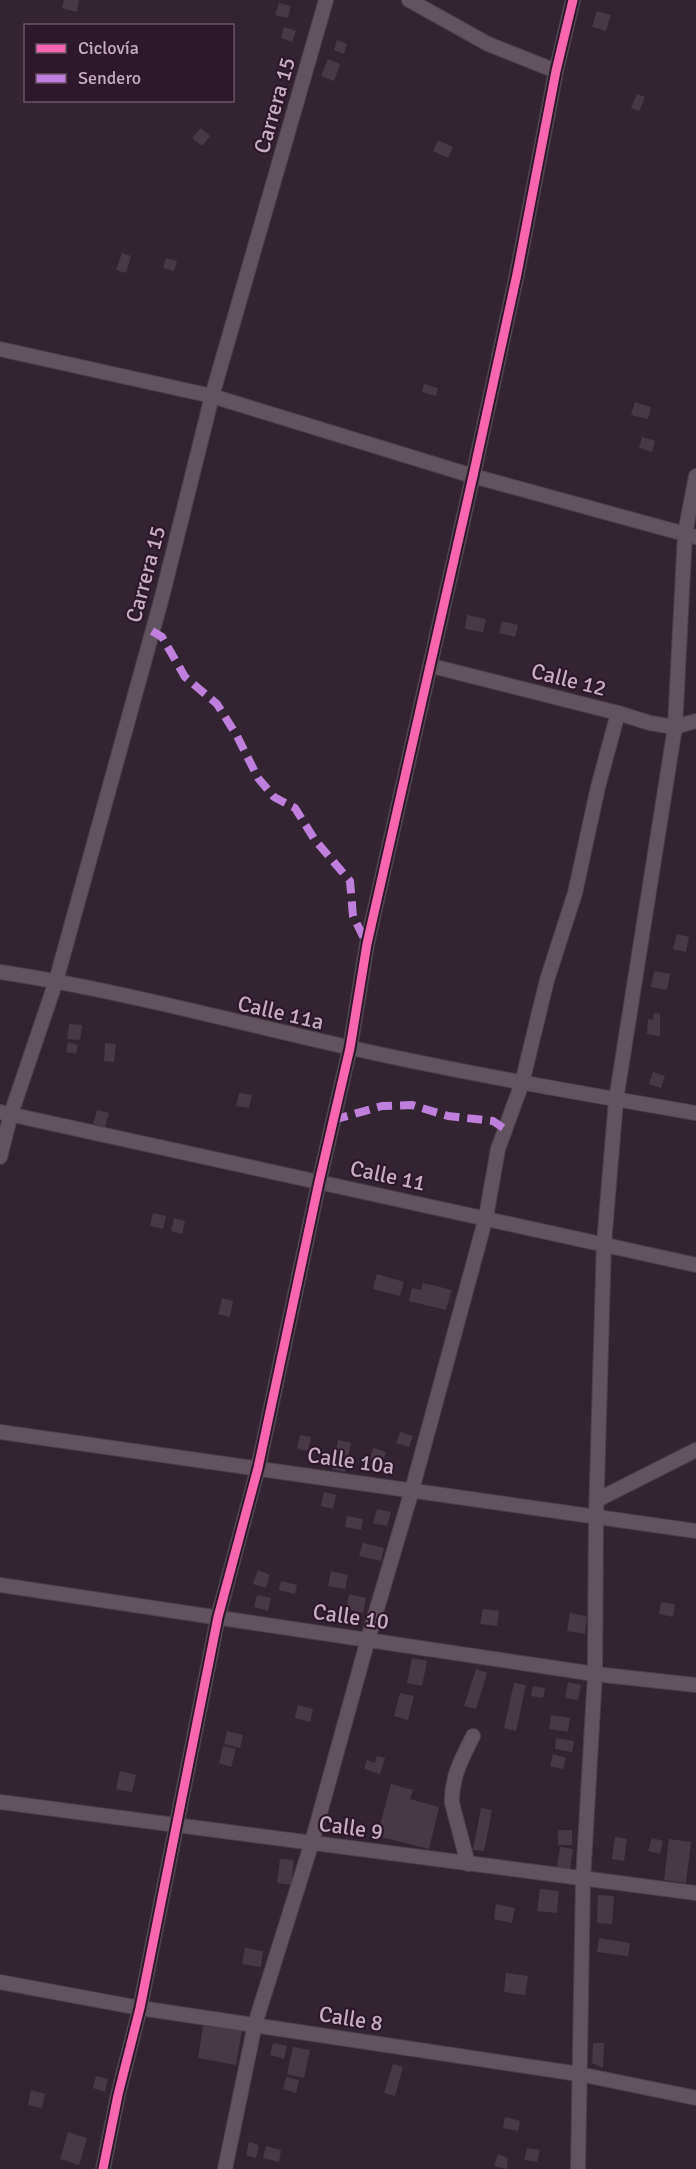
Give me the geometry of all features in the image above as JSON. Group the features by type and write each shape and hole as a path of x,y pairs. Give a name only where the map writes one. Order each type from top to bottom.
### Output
{"street":[{"name":"Carrera 15","path":"0,1157 5,1113 56,981 162,597 212,396 326,0"},
{"path":"409,0 488,44 556,71"},
{"path":"103,2169 118,2095 140,2008 218,1617 258,1468 350,1048 367,944 432,666 517,274 556,71 573,0"},
{"path":"0,349 212,396 473,476 690,536"},
{"path":"578,2169 583,1880 595,1674 596,1518 604,1243 616,1100 675,727 696,476"},
{"name":"Calle 12","path":"432,666 650,723 675,727 696,721"},
{"path":"225,2169 255,2024 312,1842 412,1490 486,1217 498,1149 522,1083 547,980 575,892 598,787 618,713"},
{"name":"Calle 11a","path":"0,972 56,981 350,1048 522,1083 696,1113"},
{"name":"Calle 11","path":"5,1113 696,1265"},
{"name":"Calle 10a","path":"0,1432 696,1532"},
{"path":"597,1500 696,1450"},
{"name":"Calle 10","path":"0,1585 595,1674 696,1685"},
{"path":"468,1864 452,1803 452,1793 460,1762 473,1736"},
{"name":"Calle 9","path":"0,1802 696,1893"},
{"name":"Calle 8","path":"0,1982 140,2008 579,2074 696,2098"}],"building":[{"path":"64,0 79,0 77,12 62,8"},
{"path":"279,3 291,6 288,18 275,15"},
{"path":"597,11 611,15 606,31 592,27"},
{"path":"284,27 296,31 292,42 281,38"},
{"path":"337,40 347,44 344,54 334,50"},
{"path":"328,59 340,64 334,81 321,76"},
{"path":"637,94 645,97 639,111 631,108"},
{"path":"201,128 210,136 202,146 192,138"},
{"path":"438,140 453,147 448,158 433,151"},
{"path":"122,253 131,256 126,273 116,270"},
{"path":"166,258 177,261 174,271 163,268"},
{"path":"424,384 438,388 436,396 422,392"},
{"path":"635,402 651,407 648,419 631,415"},
{"path":"642,437 655,441 652,452 639,448"},
{"path":"467,615 486,619 483,632 465,629"},
{"path":"502,621 518,625 515,637 499,633"},
{"path":"677,934 689,937 686,952 673,949"},
{"path":"654,971 670,974 667,990 651,987"},
{"path":"654,1013 660,1014 660,1036 647,1034 648,1019 653,1020"},
{"path":"69,1024 82,1025 80,1040 67,1039"},
{"path":"68,1042 78,1045 76,1054 66,1052"},
{"path":"105,1043 116,1044 114,1062 104,1061"},
{"path":"653,1072 665,1076 661,1088 649,1084"},
{"path":"239,1093 252,1095 249,1108 236,1106"},
{"path":"97,1110 109,1113 105,1127 93,1124"},
{"path":"153,1213 166,1216 163,1229 150,1226"},
{"path":"174,1218 185,1221 182,1234 171,1231"},
{"path":"377,1274 404,1282 400,1296 373,1289"},
{"path":"423,1283 452,1290 446,1310 409,1301 412,1288 421,1290"},
{"path":"222,1298 233,1301 230,1317 218,1314"},
{"path":"400,1432 413,1436 409,1447 396,1443"},
{"path":"300,1435 311,1437 308,1451 297,1449"},
{"path":"338,1440 351,1443 345,1472 332,1469"},
{"path":"373,1448 386,1452 383,1462 370,1459"},
{"path":"324,1492 336,1495 333,1509 321,1506"},
{"path":"377,1509 391,1512 387,1526 373,1523"},
{"path":"347,1516 363,1519 361,1530 345,1527"},
{"path":"363,1543 384,1548 381,1561 359,1556"},
{"path":"258,1570 270,1575 266,1588 253,1584"},
{"path":"331,1571 348,1575 345,1589 328,1586"},
{"path":"281,1581 297,1585 295,1594 279,1590"},
{"path":"349,1594 366,1598 363,1613 346,1609"},
{"path":"257,1595 271,1598 268,1611 254,1607"},
{"path":"661,1602 675,1604 673,1617 659,1614"},
{"path":"483,1609 499,1611 497,1626 480,1624"},
{"path":"570,1613 587,1616 585,1634 567,1631"},
{"path":"412,1658 427,1661 422,1686 407,1683"},
{"path":"476,1669 487,1673 476,1709 464,1706"},
{"path":"568,1682 581,1685 578,1700 565,1698"},
{"path":"514,1683 526,1685 516,1731 504,1728"},
{"path":"533,1686 545,1688 543,1698 531,1696"},
{"path":"400,1693 414,1696 408,1720 394,1716"},
{"path":"298,1705 313,1709 310,1722 295,1718"},
{"path":"551,1715 570,1718 568,1732 549,1729"},
{"path":"227,1731 243,1735 240,1748 224,1744"},
{"path":"556,1738 574,1741 572,1752 555,1749"},
{"path":"223,1746 236,1749 231,1767 219,1763"},
{"path":"553,1754 566,1758 563,1769 550,1766"},
{"path":"377,1756 385,1758 380,1774 364,1769 367,1760 375,1763"},
{"path":"120,1771 136,1775 132,1792 116,1789"},
{"path":"391,1784 413,1790 410,1799 439,1807 429,1849 377,1836"},
{"path":"481,1808 492,1810 484,1851 473,1850"},
{"path":"558,1830 572,1830 572,1845 558,1845"},
{"path":"615,1837 627,1839 624,1861 612,1859"},
{"path":"652,1838 663,1841 660,1854 648,1851"},
{"path":"669,1839 691,1842 686,1883 664,1880"},
{"path":"560,1847 573,1849 570,1869 557,1867"},
{"path":"280,1859 294,1860 291,1885 277,1883"},
{"path":"540,1889 559,1891 557,1913 537,1911"},
{"path":"598,1895 614,1896 612,1924 597,1923"},
{"path":"496,1904 515,1908 512,1923 494,1919"},
{"path":"599,1938 630,1943 628,1956 597,1952"},
{"path":"245,1948 263,1951 261,1967 242,1964"},
{"path":"506,1973 528,1976 525,1995 504,1992"},
{"path":"203,2026 242,2030 236,2065 198,2058"},
{"path":"273,2043 287,2046 284,2059 270,2055"},
{"path":"593,2043 604,2043 603,2068 592,2063"},
{"path":"293,2047 310,2050 304,2078 287,2074"},
{"path":"393,2064 403,2067 395,2096 384,2093"},
{"path":"96,2076 108,2079 105,2092 93,2088"},
{"path":"286,2077 299,2080 296,2093 283,2089"},
{"path":"31,2090 45,2094 42,2108 28,2105"},
{"path":"505,2117 520,2121 518,2131 503,2128"},
{"path":"68,2132 87,2138 79,2165 60,2159"},
{"path":"249,2142 259,2145 256,2158 246,2155"},
{"path":"266,2146 281,2150 279,2162 263,2158"},
{"path":"527,2148 540,2150 537,2162 524,2160"},
{"path":"498,2154 508,2158 507,2169 494,2166"}],"marked path":[{"path":"152,631 162,637 185,677 217,704 237,736 258,778 274,797 295,808 315,840 350,881 353,916 367,944"},
{"path":"333,1120 382,1106 412,1105 448,1116 493,1121 505,1129"}],"cycle path":[{"path":"103,2169 118,2095 140,2008 218,1617 258,1468 350,1048 367,944 473,476 517,274 556,71 573,0"}]}
